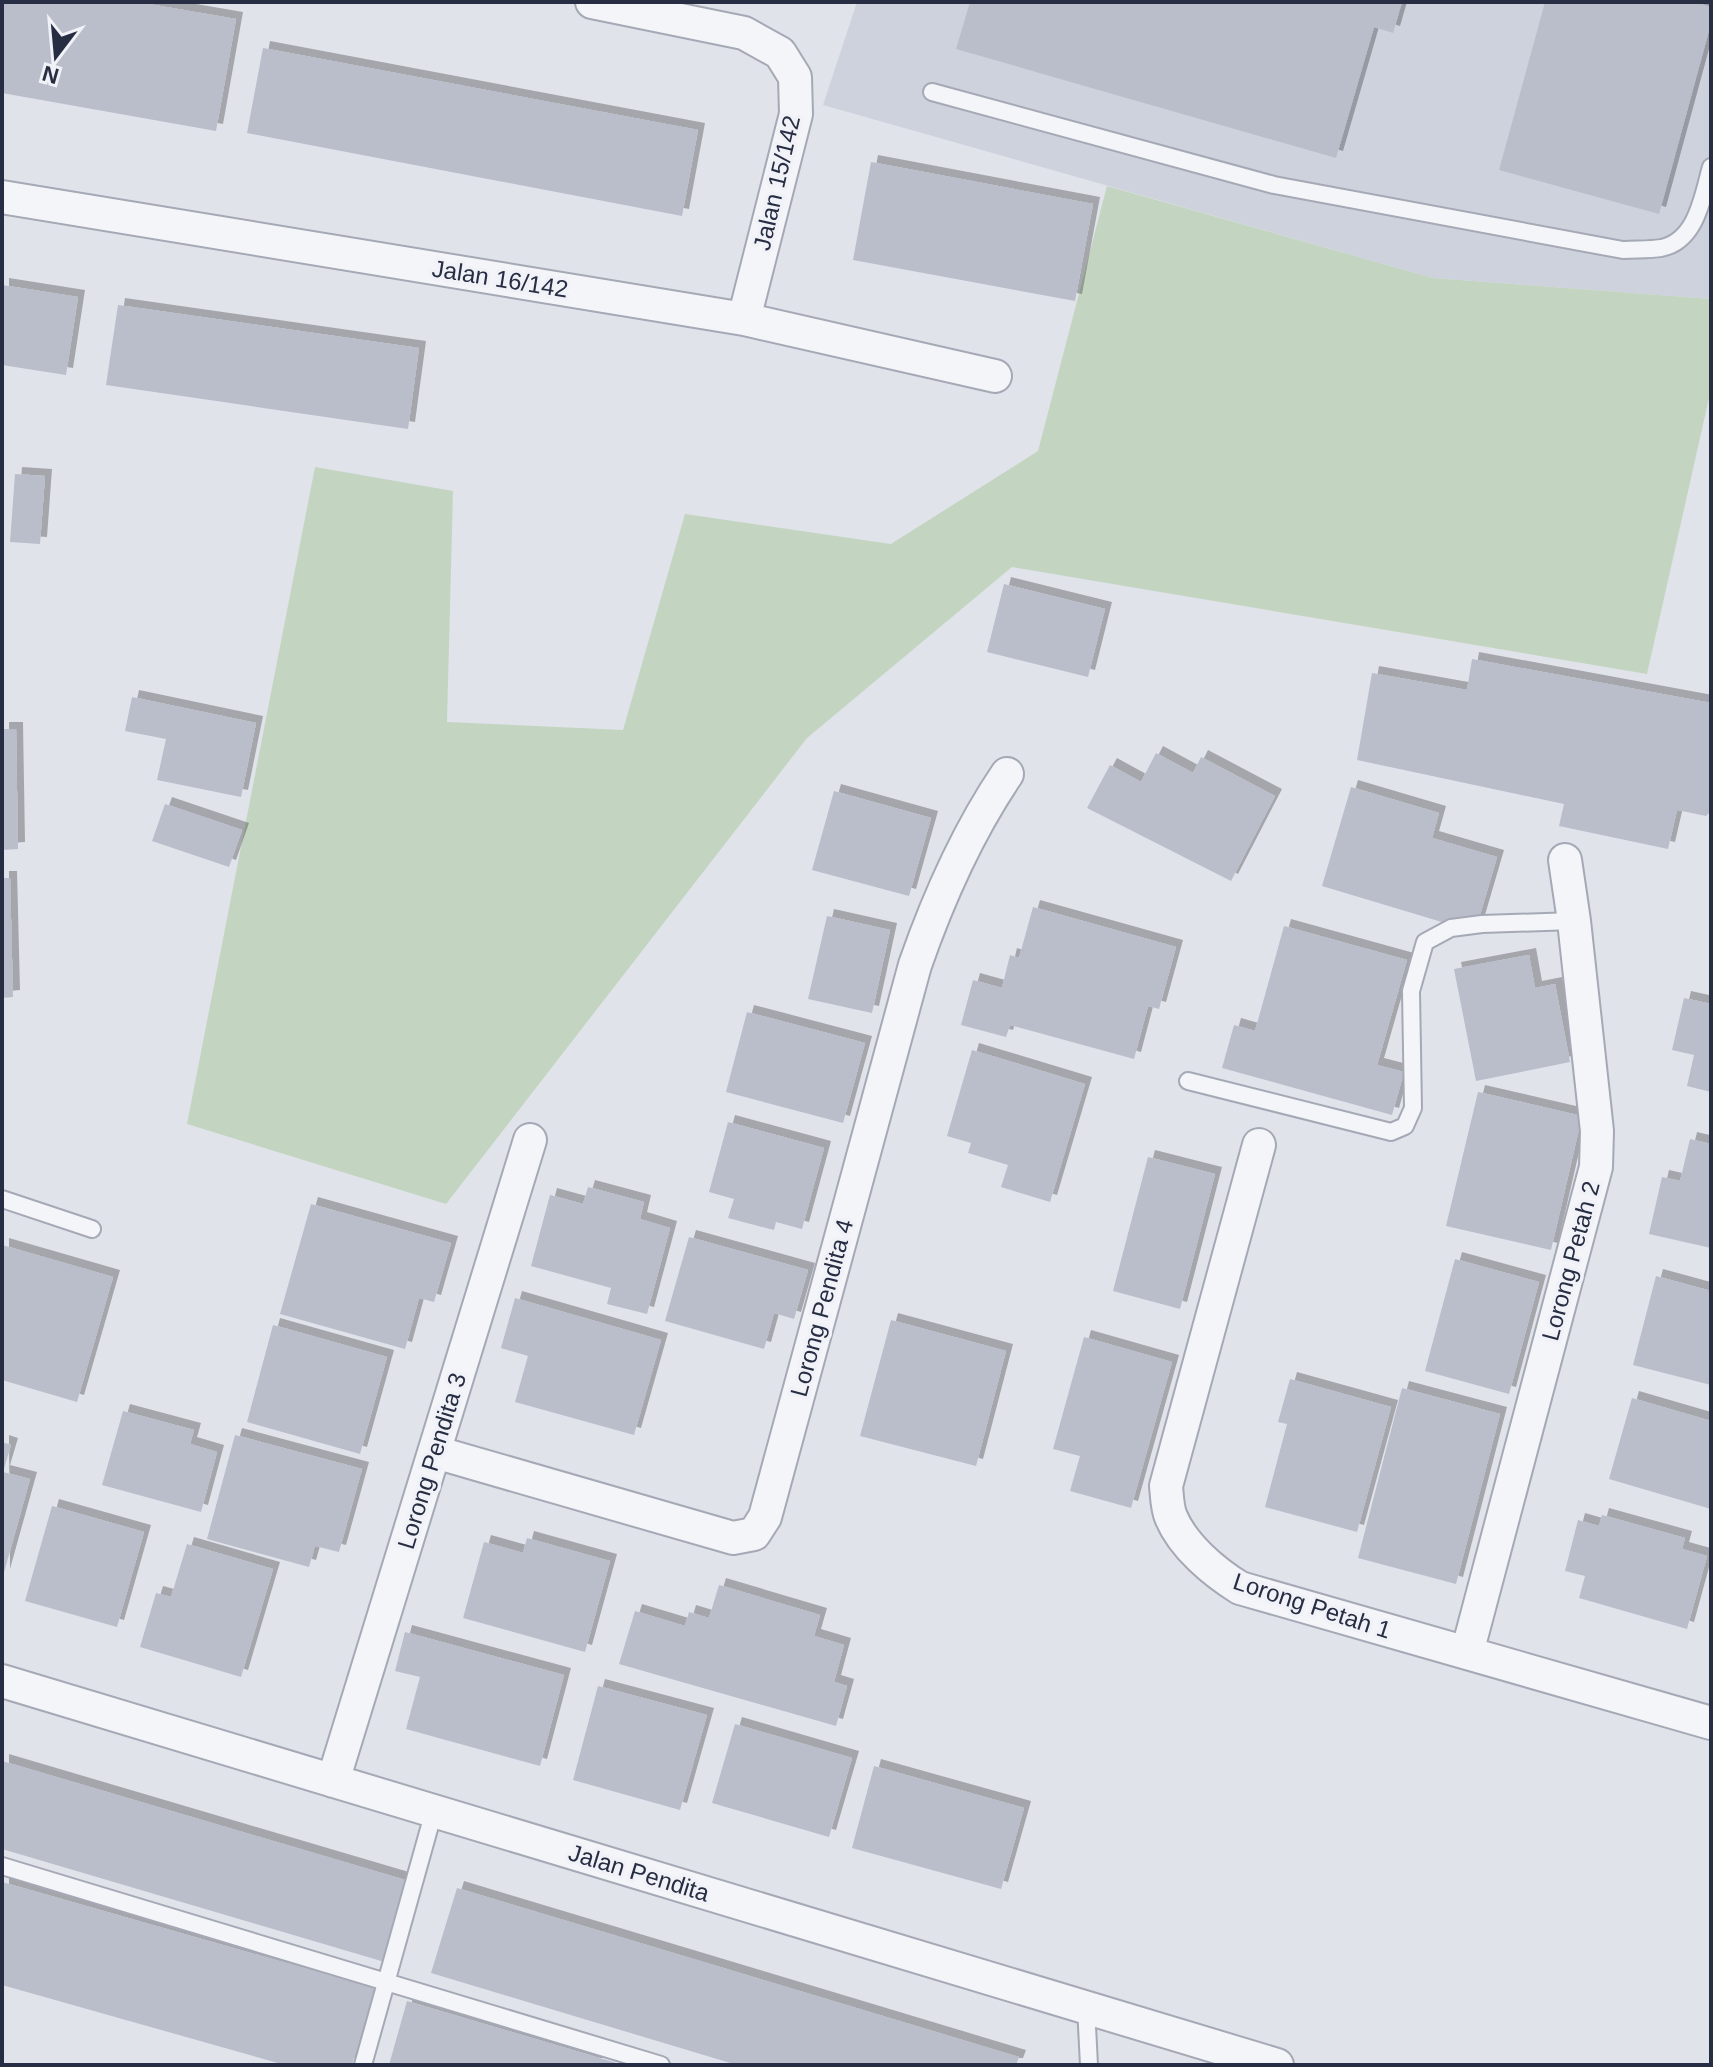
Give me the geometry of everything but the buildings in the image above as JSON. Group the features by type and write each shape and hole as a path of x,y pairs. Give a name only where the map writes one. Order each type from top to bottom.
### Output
{"street":[{"name":"Jalan 15/142","path":"592,2 744,33 780,53 795,77 796,114 744,319"},
{"name":"Jalan 16/142","path":"2,197 744,319 995,376"},
{"name":"Lorong Pendita 4","path":"435,1452 733,1538 754,1534 765,1517 769,1503 915,965 932,915 984,808 1007,774"},
{"name":"Lorong Petah 2","path":"1467,1653 1596,1167 1597,1131 1565,860"},
{"name":"Lorong Pendita 3","path":"333,1781 530,1140"},
{"name":"Lorong Petah 1","path":"1259,1145 1166,1486 1171,1516 1187,1541 1220,1576 1240,1588 1711,1723"},
{"name":"Jalan Pendita","path":"2,1681 1277,2065"}],"lane":[{"path":"932,92 1274,185 1623,250 1664,248 1681,238 1697,218 1711,167"},
{"path":"1188,1081 1391,1132 1405,1126 1413,1108 1411,991 1425,942 1451,928 1574,921"},
{"path":"2,1199 92,1229"},
{"path":"363,2065 434,1811"},
{"path":"2,1866 661,2065"},
{"path":"1086,2007 1089,2065"}],"shaded area":[{"path":"857,2 1711,2 1711,299 1433,278 823,105"}],"green space":[{"path":"1107,186 1433,278 1711,299 1711,389 1647,674 1012,567 807,738 446,1204 187,1124 315,467 453,491 447,722 623,730 685,514 891,544 1038,451"}]}
